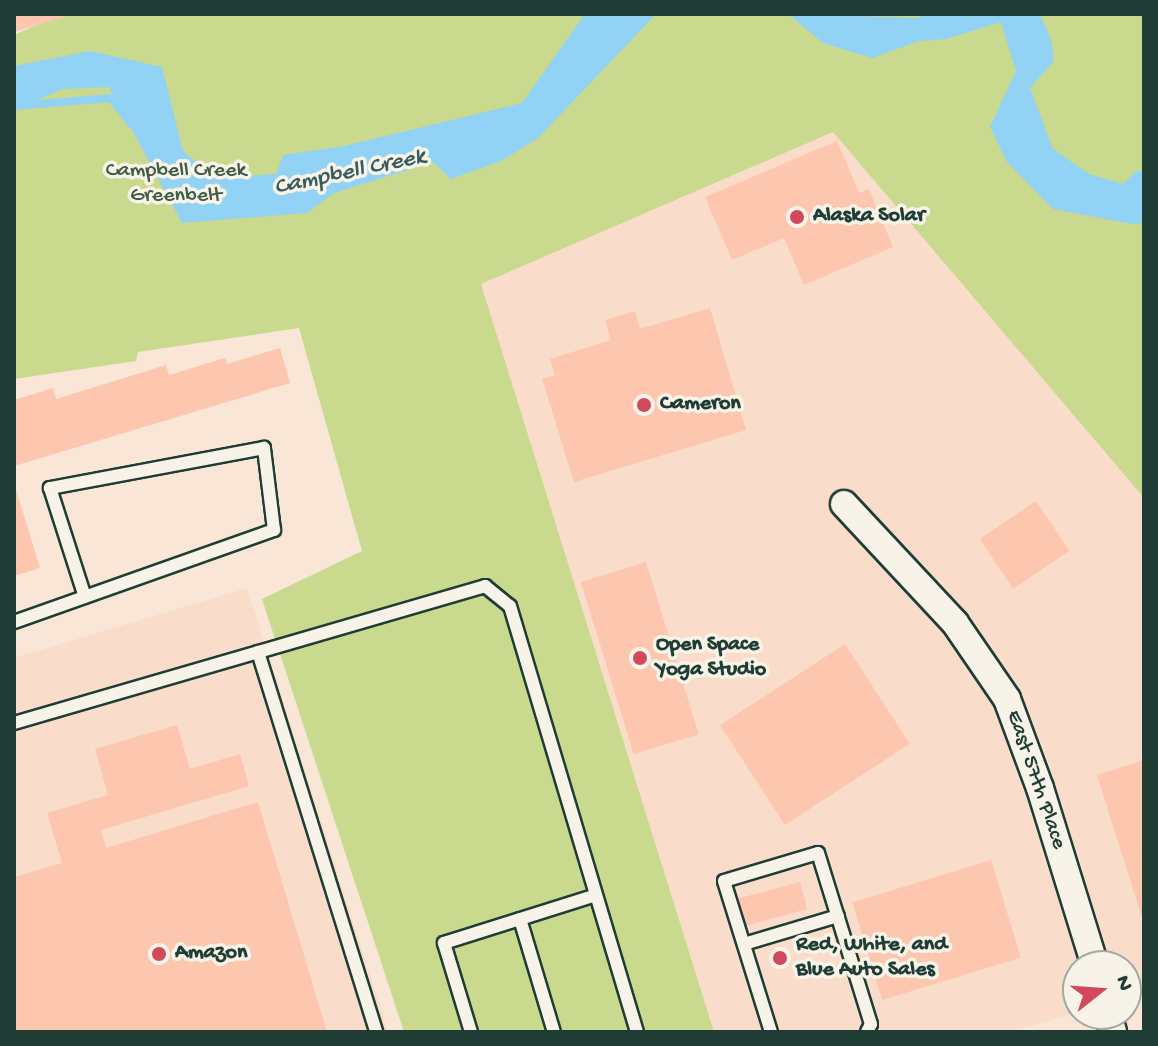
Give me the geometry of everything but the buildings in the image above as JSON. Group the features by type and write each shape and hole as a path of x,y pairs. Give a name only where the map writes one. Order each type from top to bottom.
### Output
{"street":[{"name":"East 57th Place","path":"844,504 955,623 1007,699 1040,788 1090,950"}],"lane":[{"path":"14,622 85,597 274,530 264,448 50,488 85,597"},
{"path":"14,723 485,586 510,606 637,1032"},
{"path":"258,652 376,1032"},
{"path":"771,1032 724,881 818,853 871,1024 867,1032"},
{"path":"471,1032 444,943 596,895"},
{"path":"744,944 838,916"},
{"path":"520,919 554,1032"}],"shaded area":[{"path":"833,132 1144,498 1144,992 1142,950 1062,950 1062,1017 1012,1032 714,1032 481,284"},
{"path":"247,588 388,1032 14,1032 14,658"}],"green space":[{"name":"Campbell Creek Greenbelt","path":"61,14 1144,14 1144,498 833,132 481,284 714,1032 404,1032 262,599 362,551 299,328 138,352 136,361 14,379 14,35"}],"water":[{"path":"585,14 656,14 538,138 501,161 451,179 433,162 334,193 307,213 182,223 109,87 63,89 14,110 14,66 90,51 162,67 183,151 215,178 276,174 283,155 344,146 522,103"},
{"path":"788,14 919,18 923,14 1040,14 1051,40 1054,61 1030,88 1053,149 1089,174 1123,184 1136,171 1144,172 1144,223 1132,224 1053,209 1007,162 990,127 1016,71 1001,22 946,39 919,41 872,58 823,43"}],"waterway":[{"name":"Campbell Creek","path":"14,106 111,98 131,124"}],"place":[{"name":"Alaska Solar","path":"797,217"},
{"name":"Cameron","path":"644,405"},
{"name":"Open Space Yoga Studio","path":"640,658"},
{"name":"Amazon","path":"159,954"},
{"name":"Red, White, and Blue Auto Sales","path":"780,958"}]}
